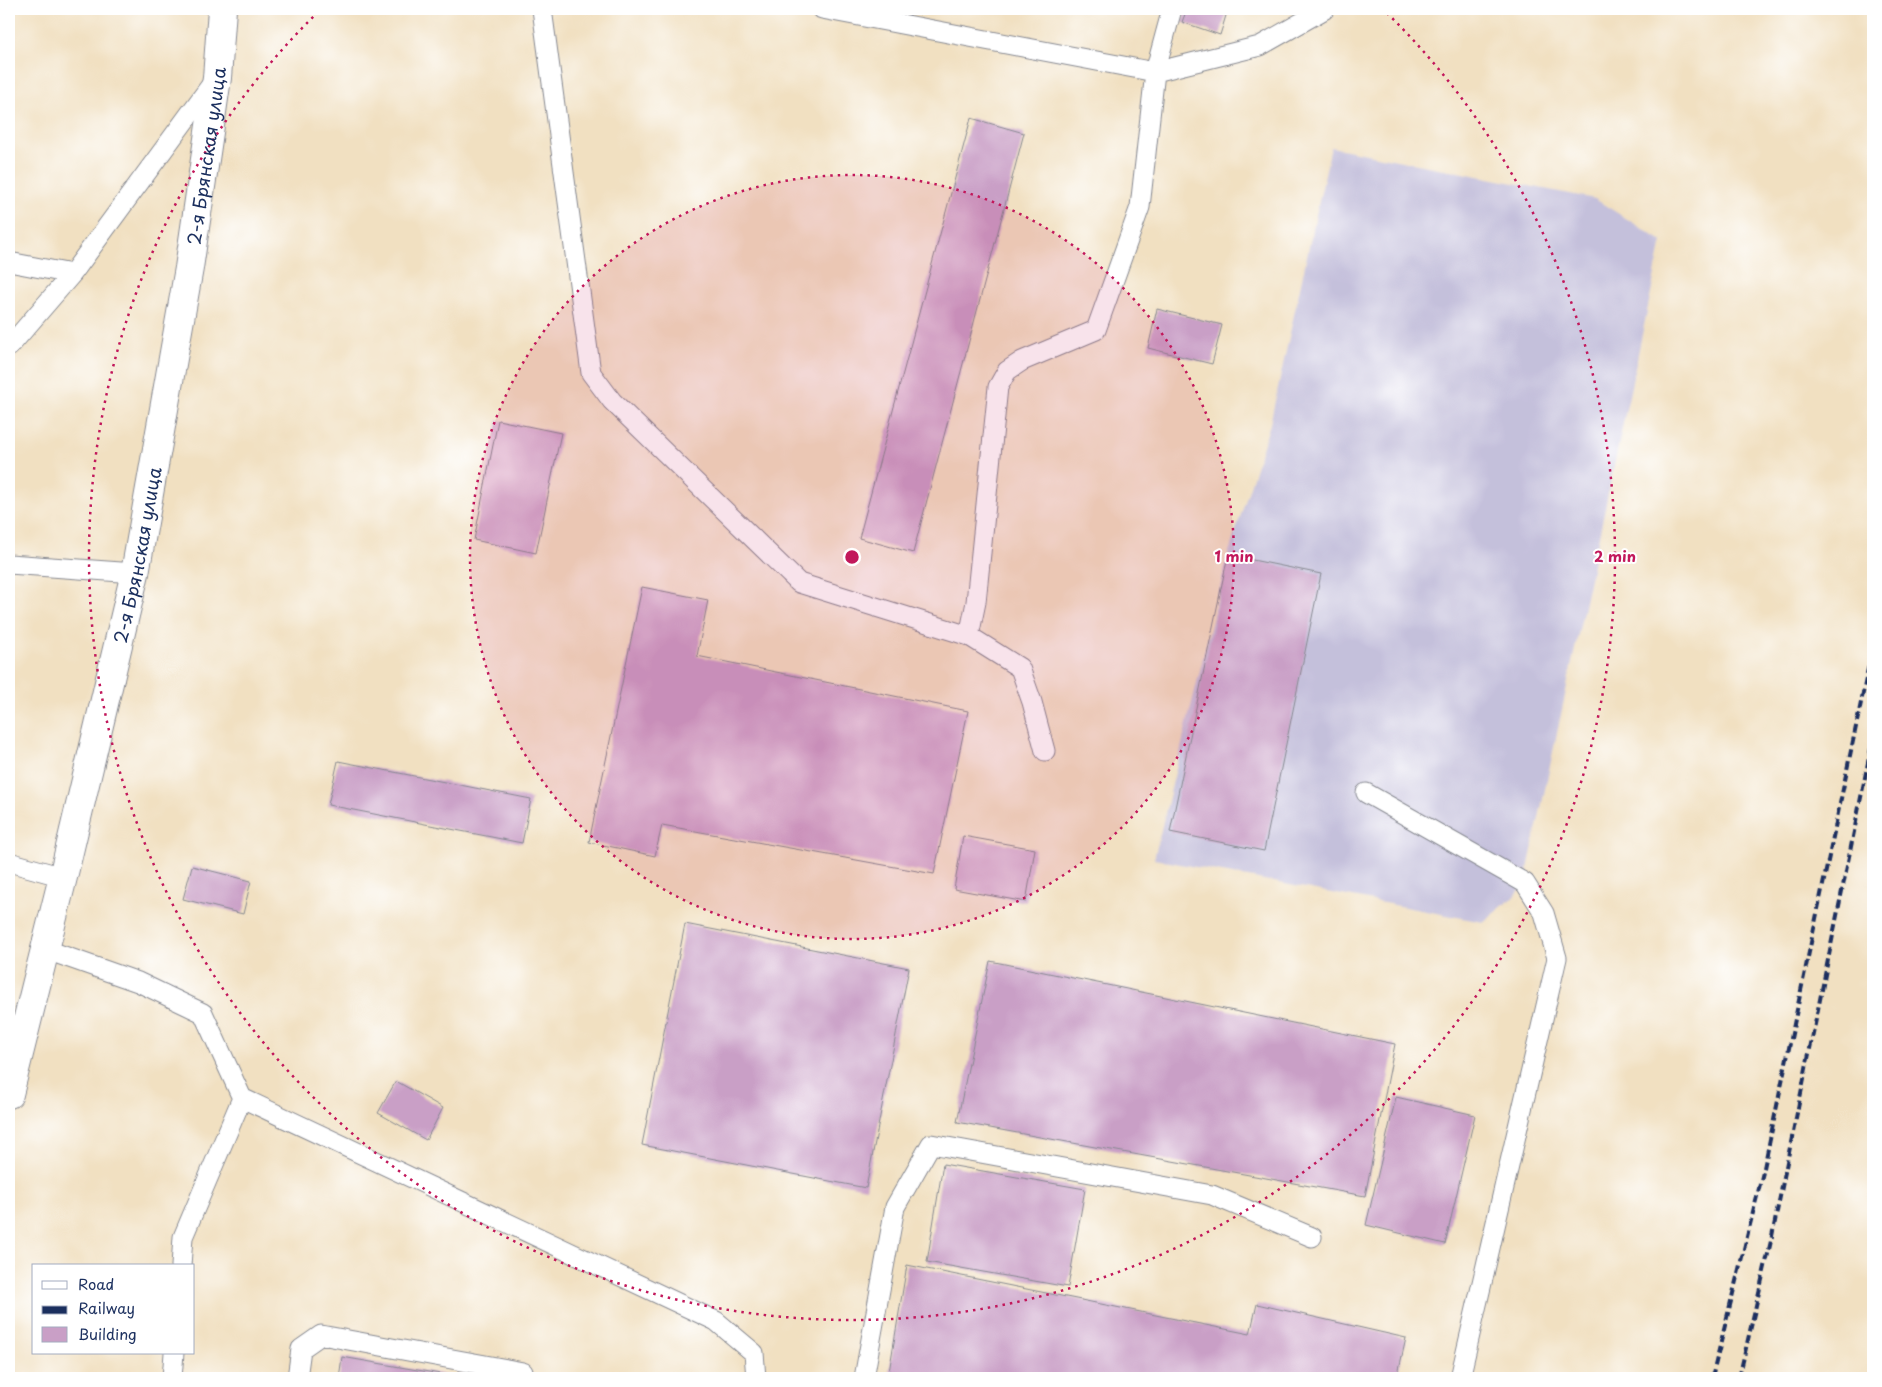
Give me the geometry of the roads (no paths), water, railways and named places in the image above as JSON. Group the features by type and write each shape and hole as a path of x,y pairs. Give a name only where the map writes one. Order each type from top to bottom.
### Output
{"street":[{"name":"2-я Брянская улица","path":"9,1094 135,573 189,268 217,78 222,9"}],"lane":[{"path":"542,9 591,373 612,401 799,583 968,636 1020,668 1032,702 1045,752"},
{"path":"822,9 1155,72 1260,46 1325,9"},
{"path":"968,636 976,602 998,387 1007,370 1022,361 1096,330 1140,208 1155,72 1172,9"},
{"path":"9,347 72,274 217,78"},
{"path":"9,262 72,274"},
{"path":"9,564 135,573"},
{"path":"1366,793 1525,883 1544,913 1557,958 1460,1378"},
{"path":"9,862 63,877"},
{"path":"44,949 138,982 203,1013 242,1098 716,1321 754,1353 756,1378"},
{"path":"181,1264 183,1237 242,1098"},
{"path":"864,1378 895,1207 931,1144 1212,1195 1312,1237"},
{"path":"297,1378 301,1348 321,1335 523,1372"},
{"path":"172,1378 174,1354"}],"railway":[{"path":"1712,1378 1764,1168 1873,645"},
{"path":"1739,1378 1771,1241 1873,738"}]}
